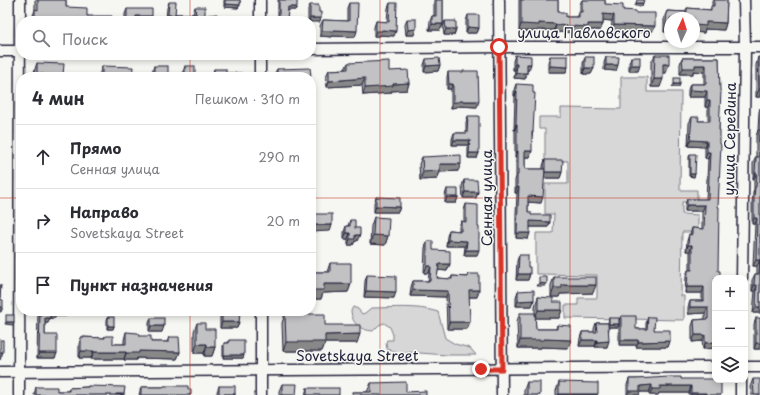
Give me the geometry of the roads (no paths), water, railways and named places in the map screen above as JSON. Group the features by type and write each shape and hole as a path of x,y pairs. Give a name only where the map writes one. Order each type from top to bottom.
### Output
{"street":[{"path":"20,0 20,16"},
{"path":"260,0 260,16"},
{"name":"Сенная улица","path":"499,0 502,395"},
{"name":"улица Середина","path":"742,275 745,47 744,0"},
{"name":"улица Павловского","path":"316,49 760,47"},
{"path":"0,51 16,51"},
{"path":"21,60 21,72"},
{"path":"260,60 260,72"},
{"path":"19,316 19,395"},
{"path":"261,316 261,395"},
{"name":"Sovetskaya Street","path":"0,372 712,367"},
{"path":"748,367 760,367"},
{"path":"740,383 741,395"}]}
